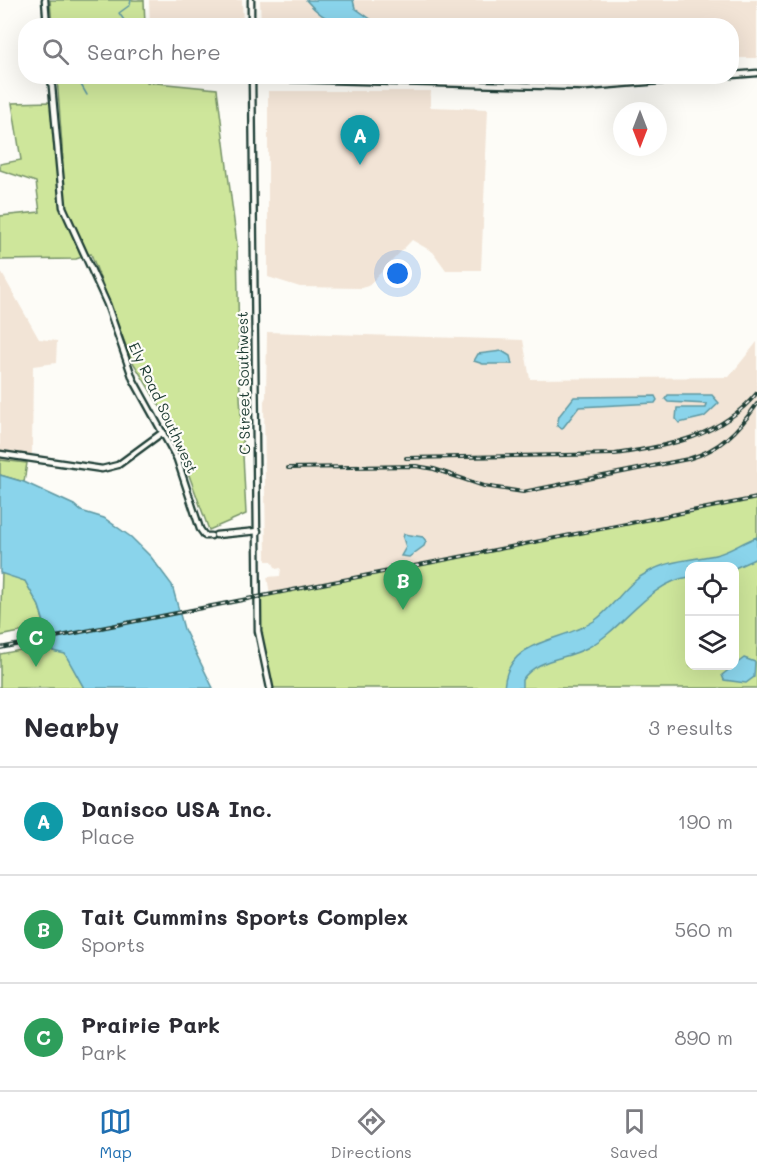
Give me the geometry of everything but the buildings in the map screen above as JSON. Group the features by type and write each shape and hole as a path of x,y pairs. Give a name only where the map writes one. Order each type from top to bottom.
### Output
{"street":[{"path":"45,0 46,18"},
{"path":"251,0 252,18"},
{"path":"739,74 757,73"},
{"name":"Ely Road Southwest","path":"52,84 63,207 108,306 123,357 177,459 200,530 205,536 258,531"},
{"name":"C Street Southwest","path":"252,84 258,638 270,688"},
{"path":"485,84 585,87 622,84"},
{"path":"0,454 102,469 118,465 163,432"}],"shaded area":[{"path":"149,0 242,0 243,18 150,18"},
{"path":"260,0 757,0 757,58 739,58 739,18 261,18"},
{"path":"268,91 431,91 430,107 488,109 481,270 446,270 433,252 412,240 368,286 361,288 300,287 268,277"},
{"path":"0,270 39,339 57,341 56,363 33,366 32,453 27,463 0,460"},
{"path":"267,332 523,340 530,379 729,377 757,342 757,498 270,594 267,577 280,576 281,568 276,569 272,561 266,561 264,401 266,397"}],"green space":[{"path":"50,0 144,0 145,18 51,18"},
{"path":"58,84 167,84 217,89 237,244 240,396 246,514 209,530 170,423 131,359 91,254 76,259 0,260 0,216 40,212 36,182 0,170 0,164 21,160 12,103 51,102 55,159 63,159"},
{"path":"0,460 27,463 24,482 0,475"},
{"path":"757,498 757,688 270,688 262,658 257,597"},
{"path":"2,572 25,581 39,606 45,627 0,636"},
{"path":"51,644 53,651 65,653 84,688 0,688 0,654"}],"water":[{"path":"306,0 353,0 355,8 369,18 327,18"},
{"path":"502,351 510,356 512,364 483,364 474,361 478,354"},
{"path":"668,395 712,395 719,403 704,417 679,423 676,419 677,408 706,408 707,404 668,402 665,399"},
{"path":"655,396 657,400 655,403 579,407 562,429 557,426 559,416 574,397"},
{"path":"0,475 24,482 74,505 81,511 104,518 131,537 151,557 172,585 184,629 213,688 84,688 65,654 53,651 39,606 25,581 0,573"},
{"path":"404,534 423,537 426,541 424,546 409,557 401,556 406,547"},
{"path":"757,537 757,558 739,566 739,562 685,562 685,578 674,581 648,597 600,640 579,652 535,667 522,680 522,688 504,688 507,672 525,651 594,621 633,582 648,572 672,563 720,554"},
{"path":"744,658 755,662 754,677 746,683 724,680 722,675 728,670 739,670 739,662"}],"waterway":[{"path":"122,18 119,13 130,5 131,0"},
{"path":"81,84 87,95"}],"railway":[{"path":"406,458 615,454 655,447 710,430 743,408 757,393"},
{"path":"288,468 416,466 434,469 484,486 523,492 699,455 728,438 757,404"},
{"path":"0,648 757,498"}],"place":[{"name":"Danisco USA Inc.","path":"360,165"},
{"name":"Tait Cummins Sports Complex","path":"403,610"},
{"name":"Prairie Park","path":"36,667"}]}
